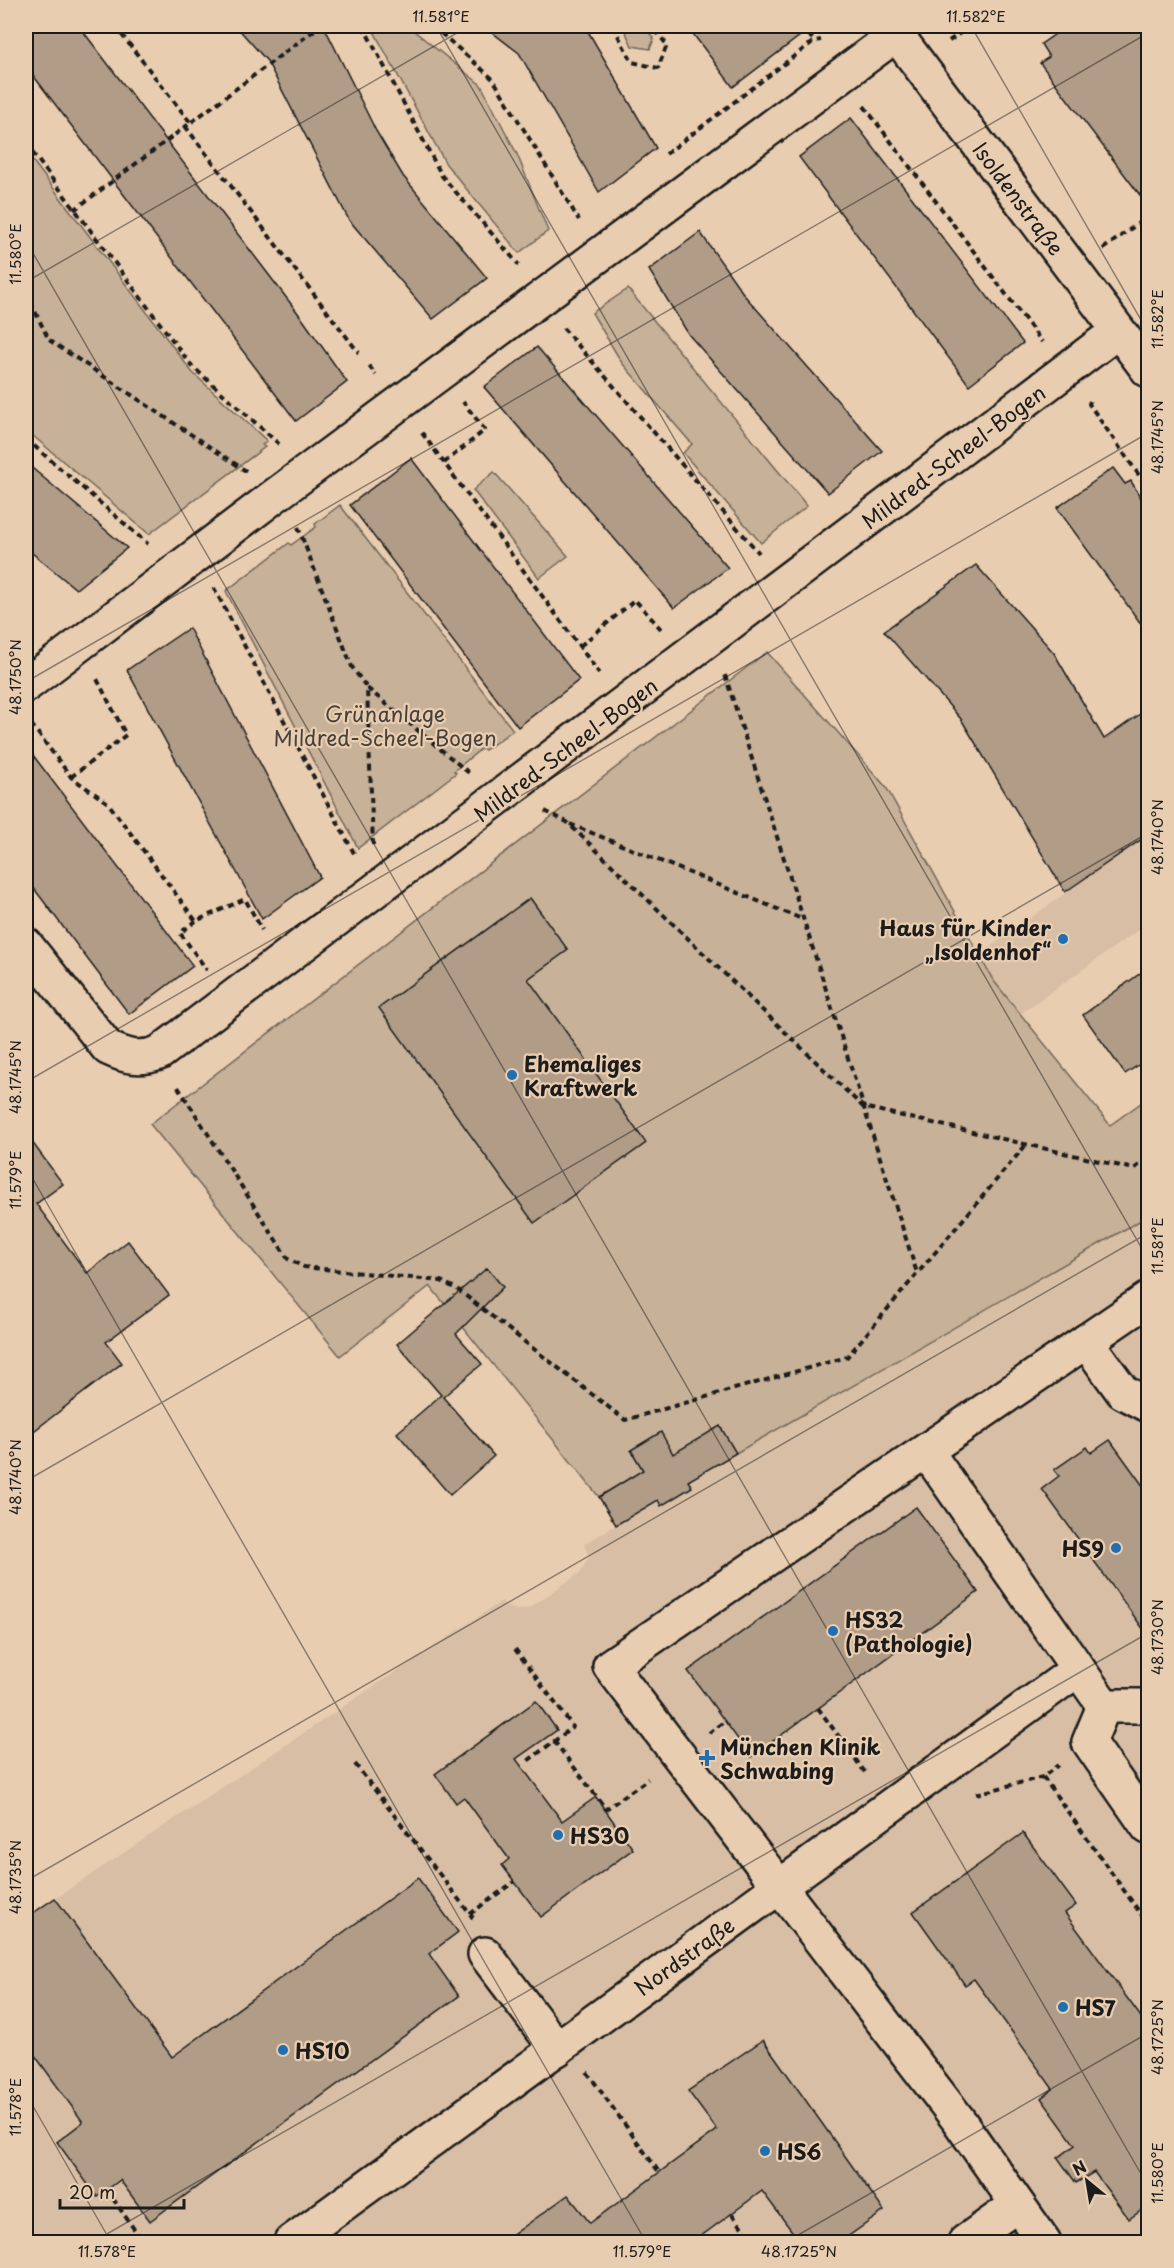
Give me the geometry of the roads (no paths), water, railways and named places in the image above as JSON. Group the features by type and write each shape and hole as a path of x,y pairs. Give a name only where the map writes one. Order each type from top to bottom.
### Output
{"street":[{"name":"Isoldenstraße","path":"894,30 1149,370"},
{"path":"26,685 894,30"},
{"name":"Mildred-Scheel-Bogen","path":"26,945 108,1048 127,1057 145,1058 159,1053 1118,331"},
{"path":"1044,2242 957,2118 610,1666 1149,1299"},
{"path":"1086,1341 1123,1392 1149,1405"},
{"path":"927,1452 1104,1706"},
{"name":"Nordstraße","path":"291,2242 1077,1670"},
{"path":"1104,1706 1149,1706"},
{"path":"1104,1706 1089,1742 1149,1827"},
{"path":"485,1954 557,2049"},
{"path":"965,2242 1017,2205"}],"place":[{"name":"Haus für Kinder „Isoldenhof“","path":"1063,939"},
{"name":"Ehemaliges Kraftwerk","path":"512,1075"},
{"name":"HS9","path":"1116,1548"},
{"name":"HS32 (Pathologie)","path":"833,1631"},
{"name":"München Klinik Schwabing","path":"707,1758"},
{"name":"HS30","path":"558,1835"},
{"name":"HS7","path":"1063,2007"},
{"name":"HS10","path":"283,2050"},
{"name":"HS6","path":"765,2151"}],"park label":[{"name":"Grünanlage Mildred-Scheel-Bogen","path":"385,725"}]}
